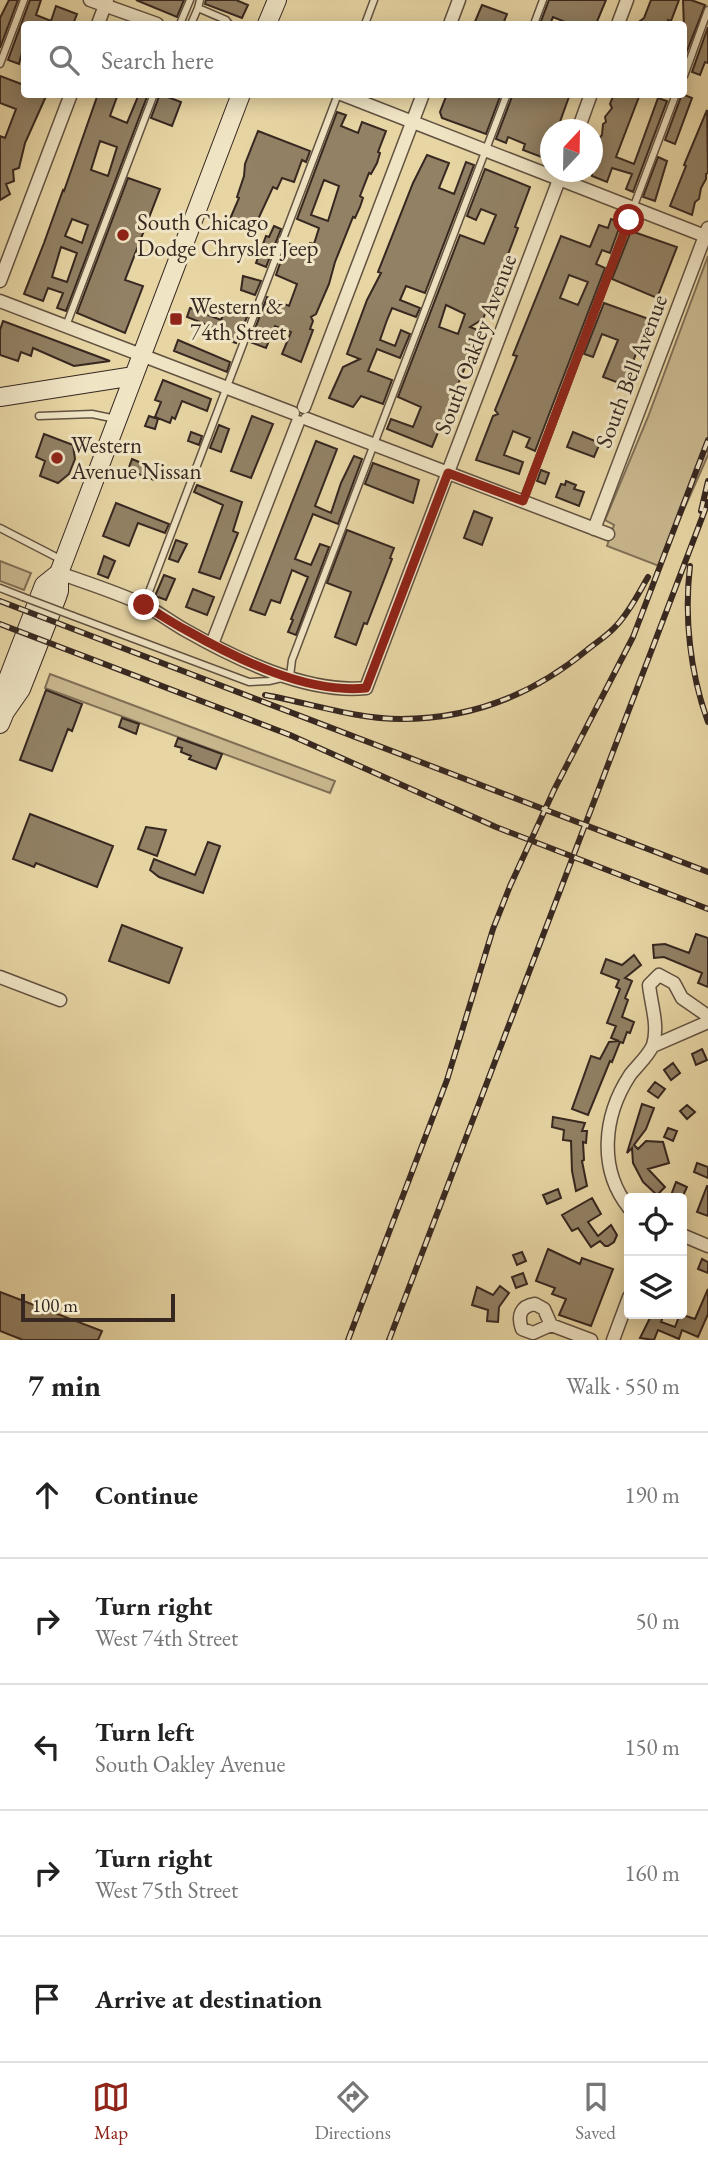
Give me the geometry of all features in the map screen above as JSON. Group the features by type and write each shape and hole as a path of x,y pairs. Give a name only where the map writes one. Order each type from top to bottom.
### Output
{"main road":[{"path":"268,21 277,0"},
{"path":"2,718 6,684 44,585 61,567 238,98"},
{"path":"0,397 134,376"}],"street":[{"path":"90,0 106,3 150,21"},
{"path":"451,21 459,0"},
{"path":"619,21 627,0"},
{"path":"99,21 106,3"},
{"path":"0,281 69,98"},
{"path":"349,98 485,151 540,169"},
{"path":"212,644 421,98"},
{"path":"582,119 590,98"},
{"name":"South Oakley Avenue","path":"290,676 327,688 366,688 559,182"},
{"path":"575,182 634,208 706,232"},
{"name":"South Bell Avenue","path":"594,528 706,232"},
{"path":"0,301 608,534"},
{"path":"61,567 144,605 212,644 290,676"},
{"path":"653,1046 655,1021 649,985 659,975 674,983 682,998 708,1016"},
{"path":"1,980 60,1000"},
{"path":"624,1199 612,1178 607,1151 608,1128 629,1077 653,1046 708,1022"},
{"path":"687,1237 708,1246"},
{"path":"613,1340 624,1310"},
{"path":"551,1325 591,1340"}],"lane":[{"path":"0,64 24,0"},
{"path":"181,21 190,0"},
{"path":"192,21 200,0"},
{"path":"366,21 374,0"},
{"path":"535,21 543,0"},
{"path":"198,8 227,21"},
{"path":"687,68 708,10"},
{"path":"66,326 152,98"},
{"path":"144,605 337,98"},
{"path":"0,588 249,682 290,676 292,660 505,98"},
{"path":"523,501 675,98"},
{"path":"39,416 92,414 118,419"},
{"path":"0,528 44,553 61,567"}],"shaded area":[{"path":"708,256 708,455 659,566 607,546 614,525 605,520 648,417"},
{"path":"0,561 31,573 24,590 0,581"},
{"path":"50,674 335,781 330,793 45,688"}],"building":[{"path":"9,0 18,0 0,48 0,18"},
{"path":"30,0 41,0 36,15 51,21 22,21"},
{"path":"136,0 184,0 177,17"},
{"path":"206,0 236,0 248,5 242,18 205,4"},
{"path":"549,0 606,0 597,21 563,21 553,17 551,21 541,21"},
{"path":"651,0 679,0 671,21 640,21 644,18"},
{"path":"683,0 705,5 687,51 687,21 684,21"},
{"path":"482,5 507,14 504,21 475,21"},
{"path":"56,6 77,14 74,21 51,21"},
{"path":"21,25 19,64 8,60"},
{"path":"708,27 708,63 705,62 700,75 692,72"},
{"path":"0,76 21,84 21,98 45,98 25,143 19,168 13,170 14,181 6,184 10,194 0,200 0,136 5,138 16,109 0,103"},
{"path":"97,98 117,98 110,116 127,123 137,98 146,98 66,311 57,308 63,293 48,288 43,301 24,294","holes":["100,141 117,147 108,176 91,170","72,219 88,225 82,243 65,236","61,247 77,253 67,282 52,277"]},
{"path":"158,98 170,98 181,102 172,126 151,118"},
{"path":"445,98 500,98 486,134 442,118 440,112"},
{"path":"511,98 569,98 561,119 540,119 540,156 523,150 525,144 508,137 506,143 496,139"},
{"path":"612,98 638,98 616,157 634,164 658,98 667,101 633,192 626,189 632,174 612,168 607,182 603,180 603,124 612,108 610,104"},
{"path":"681,98 692,98 675,144 665,140"},
{"path":"707,110 708,173 692,215 670,206"},
{"path":"337,112 346,115 341,126 358,133 362,122 386,131 377,163 371,174 369,173 360,196 363,198 360,207 355,218 353,217 329,284 316,314 311,317 313,321 310,329 313,330 301,362 282,354 291,332 275,326 266,348 250,342 267,297 289,306 297,284 276,275 287,243 307,251 310,243 314,244 319,228 297,219","holes":["324,180 339,186 328,221 311,215"]},
{"path":"258,131 310,151 306,162 302,160 294,182 282,178 277,189 273,187 254,228 230,219 239,198 237,197 245,164"},
{"path":"427,155 449,163 439,188 454,194 466,162 474,165 425,293 406,286 400,300 420,308 416,317 392,308 387,320 380,340 395,346 401,330 410,334 400,358 377,349 368,371 392,380 383,404 361,396 353,407 329,398 343,367 360,359 347,354 367,300 381,273 378,272 413,183"},
{"path":"658,157 667,161 655,201 643,197"},
{"path":"485,169 530,187 515,227 518,228 483,319 470,327 480,331 432,447 387,429 391,419 413,427 421,407 398,397 460,235 484,244 496,215 481,209 476,220 467,216","holes":["446,305 465,314 458,334 439,327"]},
{"name":"South Chicago Dodge Chrysler Jeep","path":"128,178 160,189 125,280 143,286 125,333 77,313"},
{"path":"611,219 621,223 610,253 602,250 596,264 605,268 535,451 526,447 530,438 513,431 504,455 523,462 519,474 476,460 493,416 498,414 495,410 517,356 513,355 561,236 590,247 599,225 608,228","holes":["569,275 588,282 578,305 560,298"]},
{"path":"274,226 281,229 266,267 256,263 266,236 269,237"},
{"path":"631,231 677,247 657,298 612,279"},
{"path":"243,276 261,281 255,295 241,290"},
{"path":"604,303 649,319 628,375 631,376 627,386 603,377 618,340 602,334 593,357 584,354"},
{"path":"190,308 221,320 226,308 247,317 236,343 221,338 223,331 187,317"},
{"path":"3,321 110,361 74,366 33,348 31,356 21,352 18,361 0,355 0,330"},
{"path":"178,340 230,362 227,372 174,351"},
{"path":"163,380 211,399 207,411 182,401 175,419 172,417 170,423 155,417 161,402 155,400"},
{"path":"149,416 158,419 155,429 145,426"},
{"path":"252,416 273,424 251,478 231,471"},
{"path":"219,425 229,429 221,452 210,448"},
{"path":"191,432 202,436 199,445 188,441"},
{"path":"573,432 600,443 594,457 567,447"},
{"name":"Western Avenue Nissan","path":"44,434 73,445 75,459 69,474 58,483 40,476 45,461 36,457"},
{"path":"316,441 337,449 315,506 331,513 354,456 362,459 338,524 313,514 295,559 311,565 320,544 329,547 296,635 288,632 308,577 292,570 280,603 271,600 265,615 250,610"},
{"path":"132,459 158,470 154,480 128,470"},
{"path":"373,463 419,480 413,503 365,484"},
{"path":"541,470 549,473 545,484 537,481"},
{"path":"566,481 576,485 574,489 584,492 579,506 556,497 561,484 565,485"},
{"path":"197,485 242,502 233,531 238,533 220,579 199,572 223,505 194,492"},
{"path":"116,503 169,524 165,533 138,523 129,546 103,536"},
{"path":"474,511 492,518 482,545 464,538"},
{"path":"347,530 394,548 367,624 364,623 356,645 335,637 351,592 327,583"},
{"path":"176,540 187,544 178,562 169,559"},
{"path":"104,556 115,561 108,578 98,574"},
{"path":"164,575 175,579 166,600 155,596"},
{"path":"193,589 214,597 207,615 186,607"},
{"path":"46,690 82,704 72,731 68,729 52,771 20,760"},
{"path":"122,718 139,724 136,734 119,727"},
{"path":"178,738 222,754 216,769 189,759 191,756 175,746"},
{"path":"30,814 113,846 97,887 36,863 34,867 13,859"},
{"path":"146,827 166,830 157,856 138,849"},
{"path":"208,842 220,846 203,893 159,877 150,870 154,859 195,875"},
{"path":"122,925 182,948 169,983 109,961"},
{"path":"696,934 708,938 708,987 698,983 702,973 664,957 654,958 653,945 665,944 689,953"},
{"path":"634,955 641,965 625,978 632,981 625,998 628,1000 622,1017 634,1022 630,1033 627,1032 612,1062 610,1061 588,1115 572,1109 591,1056 600,1059 609,1042 619,1041 611,1038 616,1026 607,1023 620,989 616,987 619,980 601,973 606,959 622,965"},
{"path":"702,1049 707,1060 696,1065 692,1054"},
{"path":"673,1063 680,1073 671,1080 664,1070"},
{"path":"655,1082 665,1089 658,1098 648,1091"},
{"path":"642,1104 654,1108 646,1129 634,1145 638,1149 646,1141 663,1142 669,1163 648,1169 665,1187 659,1193 655,1193 643,1182 633,1163 632,1148 627,1153"},
{"path":"687,1105 695,1112 687,1119 680,1111"},
{"path":"553,1117 585,1123 582,1131 587,1131 586,1143 583,1142 582,1161 587,1186 576,1191 571,1141 563,1140 564,1130 552,1127"},
{"path":"668,1128 677,1131 673,1141 664,1137"},
{"path":"697,1163 708,1167 708,1178 694,1172"},
{"path":"676,1182 687,1187 684,1193 672,1193"},
{"path":"708,1186 708,1216 697,1212"},
{"path":"558,1189 561,1198 547,1204 543,1195"},
{"path":"592,1198 601,1214 588,1222 598,1236 611,1225 617,1235 614,1242 608,1246 600,1241 591,1247 578,1228 572,1231 562,1215"},
{"path":"548,1249 580,1264 582,1258 613,1269 591,1326 559,1315 566,1299 552,1294 555,1288 536,1281"},
{"path":"522,1252 526,1261 517,1265 513,1255"},
{"path":"702,1259 708,1262 708,1273 698,1269"},
{"path":"523,1273 527,1284 516,1288 512,1277"},
{"path":"500,1286 509,1293 499,1307 498,1322 487,1321 488,1310 472,1305 477,1287 493,1295"},
{"path":"708,1289 708,1314 698,1337 682,1330 679,1339 658,1330 654,1340 640,1338 650,1319 662,1319 661,1322 675,1327 678,1319 687,1319 687,1316 695,1319"},
{"path":"0,1292 102,1331 98,1340 23,1340 0,1331"}],"railway":[{"path":"348,1340 447,1080 493,929 510,886 554,790 633,637 708,440"},
{"path":"701,511 708,481"},
{"path":"389,1340 708,502"},
{"path":"690,566 690,645 708,722"},
{"path":"265,695 350,714 384,718 427,718 477,709 523,691 567,666 613,629 634,602 648,577"},
{"path":"0,601 708,872"},
{"path":"0,624 290,735 496,827 708,909"}],"place":[{"name":"South Chicago Dodge Chrysler Jeep","path":"123,235"},
{"name":"Western & 74th Street","path":"176,319"},
{"name":"Western Avenue Nissan","path":"57,458"}],"route":[{"path":"144,605 212,644 268,669 327,688 366,688 448,473 523,501 629,220"}]}
